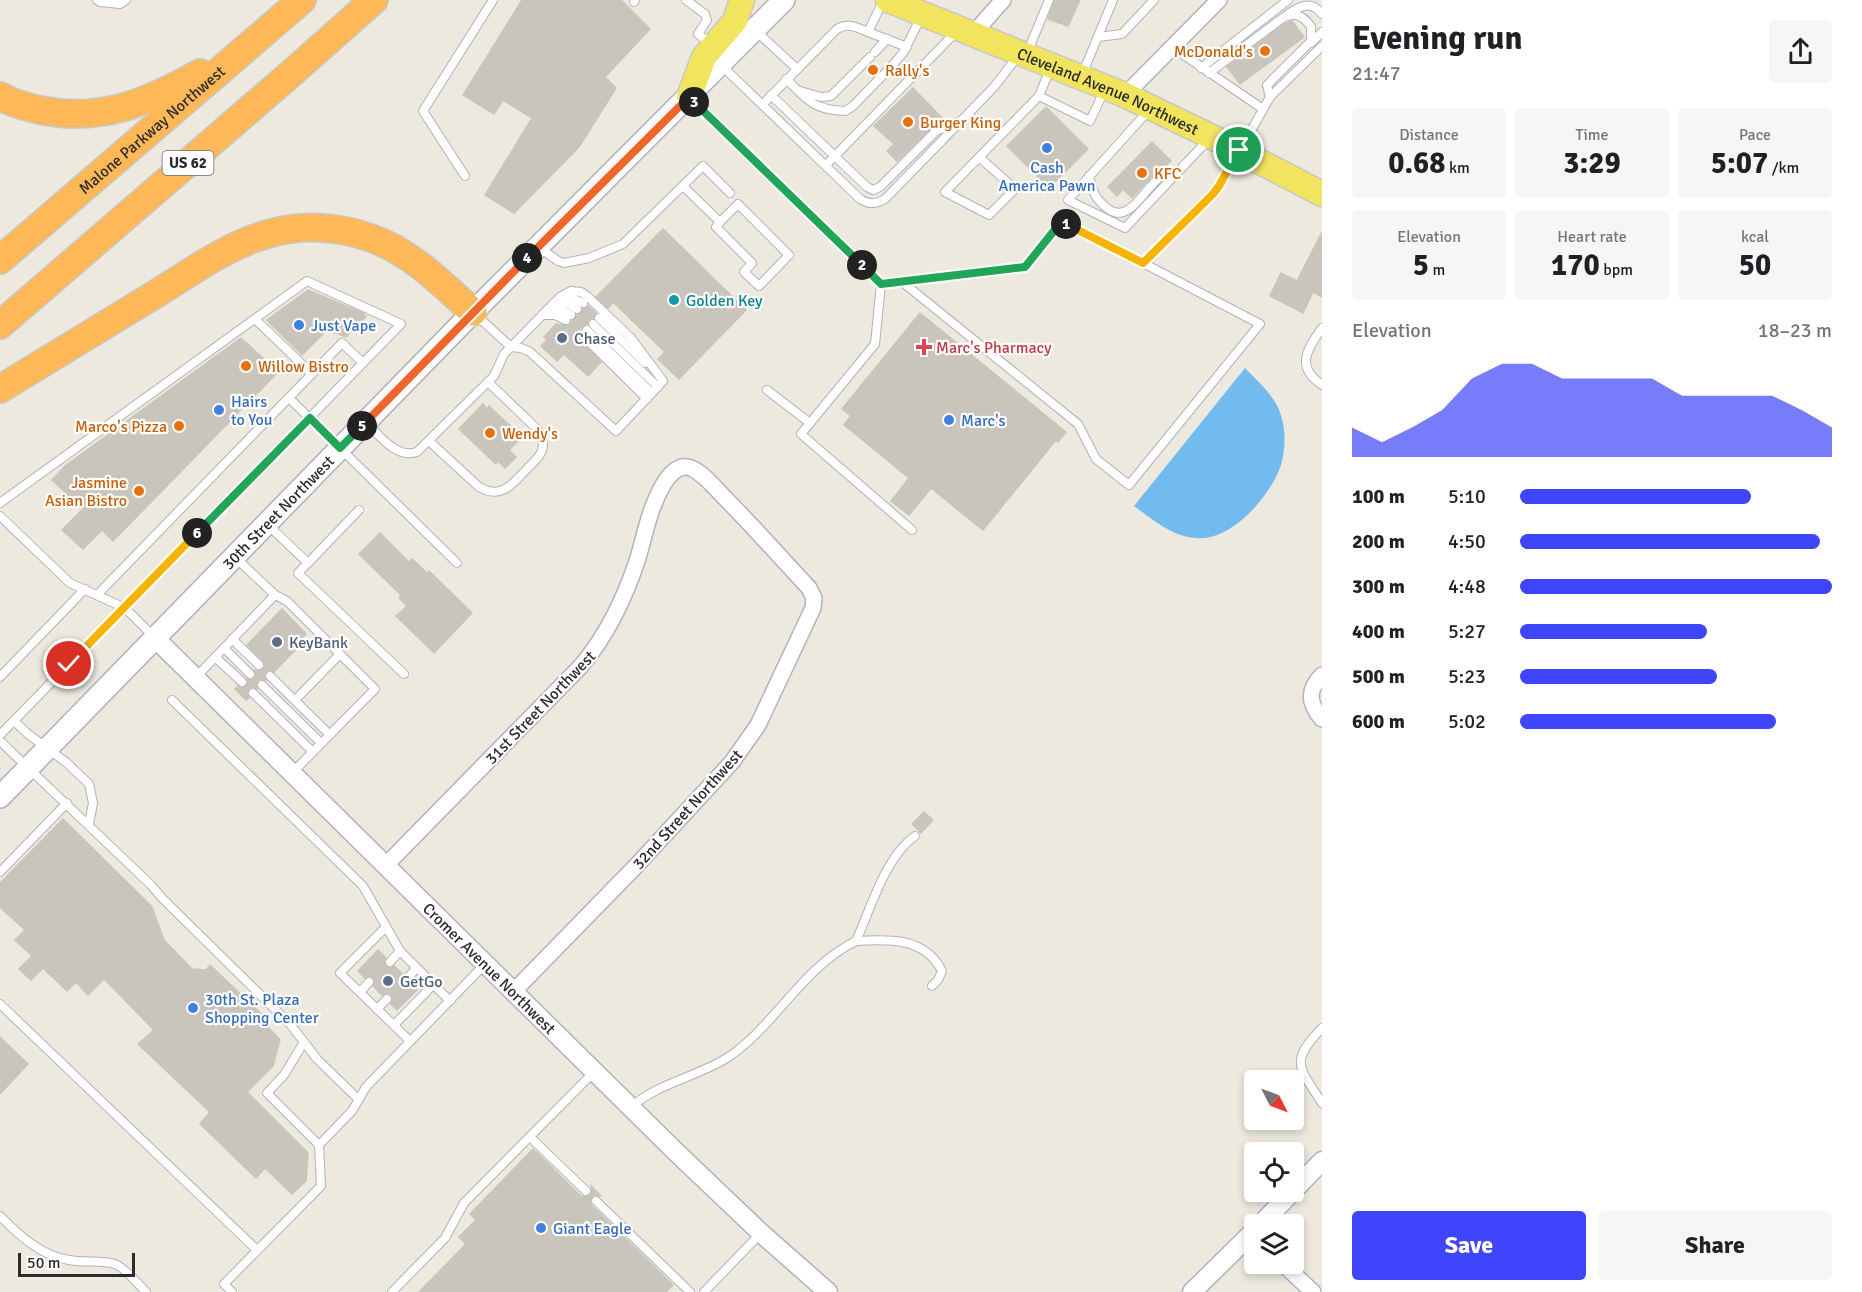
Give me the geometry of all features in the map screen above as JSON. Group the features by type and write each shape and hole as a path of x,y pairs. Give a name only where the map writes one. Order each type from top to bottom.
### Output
{"highway":[{"name":"Malone Parkway Northwest","path":"0,260 302,0"},
{"name":"US 62","path":"0,325 374,0"},
{"path":"0,96 28,107 52,112 75,114 119,110 148,100 176,86 260,36"},
{"path":"0,389 214,258 269,233 326,228 348,231 391,246 438,280 473,312"}],"main road":[{"path":"717,56 735,21 742,0"},
{"path":"689,97 704,57 717,56 755,30 784,0"},
{"name":"Cleveland Avenue Northwest","path":"886,0 1024,53 1152,107 1322,194"},
{"name":"30th Street Northwest","path":"0,797 473,312 689,97"}],"street":[{"path":"966,31 1003,0"},
{"path":"1116,91 1172,47 1219,0"},
{"name":"31st Street Northwest","path":"386,865 596,648 609,628 624,595 664,483 678,468 690,468"},
{"name":"32nd Street Northwest","path":"514,991 636,866 732,762 758,724 813,608 814,598 809,588 724,496 699,473 690,468"},
{"name":"Cromer Avenue Northwest","path":"155,638 677,1154 828,1292"},
{"path":"1322,675 1313,686 1311,694 1313,707 1322,719"},
{"path":"1304,1180 1322,1161"},
{"path":"1272,1214 1283,1202"},
{"path":"1192,1292 1244,1242"},
{"path":"1294,1274 1313,1292"}],"lane":[{"path":"97,0 120,4 126,0"},
{"path":"465,176 423,111 493,0"},
{"path":"686,0 705,14 707,20 698,34 717,56 863,202 874,204 885,198 994,87 1024,53 1049,0"},
{"path":"868,32 886,0"},
{"path":"1082,77 1113,0"},
{"path":"1098,38 1122,34 1154,0"},
{"path":"1201,68 1288,0"},
{"path":"1209,73 1298,7 1305,5 1316,8 1322,14"},
{"path":"786,79 816,106 845,111 888,70 906,47 923,13"},
{"path":"1284,17 1296,15 1305,19 1312,29 1310,44"},
{"path":"763,104 841,26 850,26 906,47"},
{"path":"755,30 797,69"},
{"path":"826,165 966,31"},
{"path":"1270,97 1267,85 1322,32"},
{"path":"798,91 822,97 831,96 887,39"},
{"path":"1143,263 1213,194 1270,97 1322,46"},
{"path":"1172,47 1263,109"},
{"path":"980,157 1015,189 989,215 945,192 1039,96 1052,65"},
{"path":"1039,96 1090,121 1116,91"},
{"path":"771,96 868,188 877,189 936,130 962,120"},
{"path":"689,97 881,284"},
{"path":"1152,107 1068,200 1125,228 1212,137"},
{"path":"538,247 564,263 588,258 624,244 703,166 730,193"},
{"path":"1089,176 1095,198 1110,211 1119,213 1128,211 1162,176 1177,173"},
{"path":"683,186 720,222"},
{"path":"738,204 789,255 759,286 744,272 752,263 716,227 720,222 738,204"},
{"path":"881,284 901,281 1025,267 1061,222 1260,324 1129,485 1096,459 1078,424 901,281"},
{"path":"0,503 307,281 401,324 0,735"},
{"path":"881,284 875,344 801,434 912,530"},
{"path":"366,422 392,446 404,453 417,452 494,376 504,354 564,293 574,291 587,296 631,338 655,390"},
{"path":"551,306 572,298 583,303"},
{"path":"567,304 571,315 555,315 551,306 567,304"},
{"path":"473,312 511,347 522,348 530,352 616,431 655,390"},
{"path":"599,318 655,390"},
{"path":"255,319 312,374"},
{"path":"1322,328 1308,347 1306,365 1312,379 1322,385"},
{"path":"655,390 587,330 655,390"},
{"path":"97,595 342,344 363,363"},
{"path":"429,441 479,487 488,492 504,491 538,458 543,442 541,434 488,382"},
{"path":"767,390 810,423"},
{"path":"289,398 457,563"},
{"path":"359,510 298,573 404,674"},
{"path":"0,516 70,583 125,608 155,638"},
{"path":"267,524 308,563"},
{"path":"235,557 275,595 287,602 375,688 292,773"},
{"path":"0,677 85,590"},
{"path":"195,677 275,595"},
{"path":"232,639 259,665"},
{"path":"224,648 250,674"},
{"path":"299,696 340,654"},
{"path":"216,657 242,682"},
{"path":"270,676 330,735"},
{"path":"261,685 321,743"},
{"path":"253,693 313,752"},
{"path":"172,700 363,886 400,951 450,1001"},
{"path":"14,721 67,762 89,784 93,802 89,824"},
{"path":"0,741 89,824 283,1016 317,1059 358,1099"},
{"path":"0,872 67,803"},
{"path":"856,941 889,865 905,843 915,836"},
{"path":"386,927 340,973 410,1041"},
{"path":"631,1107 656,1089 709,1068 729,1056 755,1035 816,969 838,950 856,941 891,940 909,943 922,949 936,961 942,970 938,980 932,986"},
{"path":"390,962 400,951"},
{"path":"319,1145 352,1111 366,1086 486,963"},
{"path":"407,978 417,968"},
{"path":"360,992 369,982"},
{"path":"394,1025 434,984"},
{"path":"377,1009 387,999"},
{"path":"0,1004 257,1250"},
{"path":"1322,1028 1307,1044 1300,1062 1302,1071 1322,1103"},
{"path":"232,1292 224,1284 321,1186 319,1145 267,1093 284,1075 304,1042"},
{"path":"392,1292 445,1238 465,1203 595,1071"},
{"path":"530,1137 586,1191"},
{"path":"596,1201 690,1292"},
{"path":"0,1216 21,1237 57,1258 117,1264 146,1292"},
{"path":"704,1292 761,1233"}],"water":[{"path":"1245,368 1267,391 1280,411 1284,436 1281,465 1268,490 1247,515 1235,525 1222,533 1209,537 1195,538 1178,534 1162,526 1134,506"}],"building":[{"path":"522,0 621,0 650,29 605,77 616,88 579,147 514,213 485,195 532,118 503,100 494,114 463,95"},
{"path":"1055,0 1080,0 1068,26 1048,19"},
{"name":"McDonald's","path":"1292,21 1304,37 1240,84 1227,67 1284,24"},
{"name":"Burger King","path":"913,88 943,119 897,161 887,151 894,144 874,126"},
{"path":"1046,107 1088,149 1049,188 1007,146"},
{"path":"1152,142 1171,161 1151,177 1132,198 1123,189 1117,196 1108,187"},
{"name":"Golden Key","path":"663,229 746,310 679,379 658,359 665,352 613,302 608,308 596,297"},
{"path":"1322,232 1322,297 1313,292 1303,313 1270,296 1281,273 1297,281"},
{"path":"308,290 363,313 366,317 346,337 327,330 302,355 267,320"},
{"name":"Chase","path":"588,306 596,313 577,331 576,336 601,362 588,376 564,354 557,361 541,346 547,340 544,337 556,324 569,325"},
{"name":"Marc's","path":"920,313 1066,432 1058,442 1056,440 983,530 931,488 909,515 891,501 909,478 844,425 851,416 842,409"},
{"path":"241,338 278,372 113,541 102,530 83,549 62,530 83,509 52,480 65,466"},
{"name":"Wendy's","path":"483,404 487,409 489,406 522,437 509,450 516,457 505,468 498,461 496,464 459,429"},
{"path":"380,533 409,562 412,559 427,573 429,571 472,613 434,653 396,616 407,606 399,598 401,595 359,554"},
{"path":"282,609 306,634 295,645 298,647 274,672 269,670 265,672 266,680 257,681 257,689 252,687 248,689 249,698 246,700 235,689 238,686 241,688 246,686 247,679 252,680 256,676 254,670 261,671 265,666 247,645"},
{"path":"924,812 933,820 921,833 912,824"},
{"name":"30th St. Plaza Shopping Center","path":"63,819 152,907 164,940 192,969 206,970 210,965 269,1021 265,1024 280,1040 273,1066 247,1092 308,1153 306,1181 292,1194 265,1168 256,1178 200,1124 210,1112 138,1044 154,1030 104,979 88,995 76,982 67,991 43,968 31,980 19,969 32,956 15,940 25,930 0,907 0,883"},
{"path":"378,950 386,958 384,961 386,966 389,968 394,966 403,974 401,979 403,983 411,982 418,989 397,1010 391,1004 393,998 391,994 382,995 373,986 375,983 373,978 370,976 365,978 358,971"},
{"path":"0,1037 28,1064 0,1094"},
{"name":"Giant Eagle","path":"533,1149 581,1196 590,1196 591,1186 601,1196 592,1196 590,1200 592,1206 673,1285 666,1292 419,1292 466,1244 459,1237 476,1220 470,1214"}],"place":[{"name":"McDonald's","path":"1265,51"},
{"name":"Rally's","path":"873,70"},
{"name":"Burger King","path":"908,122"},
{"name":"Cash America Pawn","path":"1047,148"},
{"name":"KFC","path":"1142,173"},
{"name":"Golden Key","path":"674,300"},
{"name":"Just Vape","path":"299,325"},
{"name":"Chase","path":"562,338"},
{"name":"Marc's Pharmacy","path":"924,347"},
{"name":"Willow Bistro","path":"246,366"},
{"name":"Hairs to You","path":"219,410"},
{"name":"Marc's","path":"949,420"},
{"name":"Marco's Pizza","path":"179,426"},
{"name":"Wendy's","path":"490,433"},
{"name":"Jasmine Asian Bistro","path":"139,491"},
{"name":"KeyBank","path":"277,642"},
{"name":"GetGo","path":"388,981"},
{"name":"30th St. Plaza Shopping Center","path":"193,1008"},
{"name":"Giant Eagle","path":"541,1228"}],"route":[{"path":"69,664 310,418 340,448 689,97 881,284 1025,267 1061,222 1143,263 1213,194 1239,150"}]}
